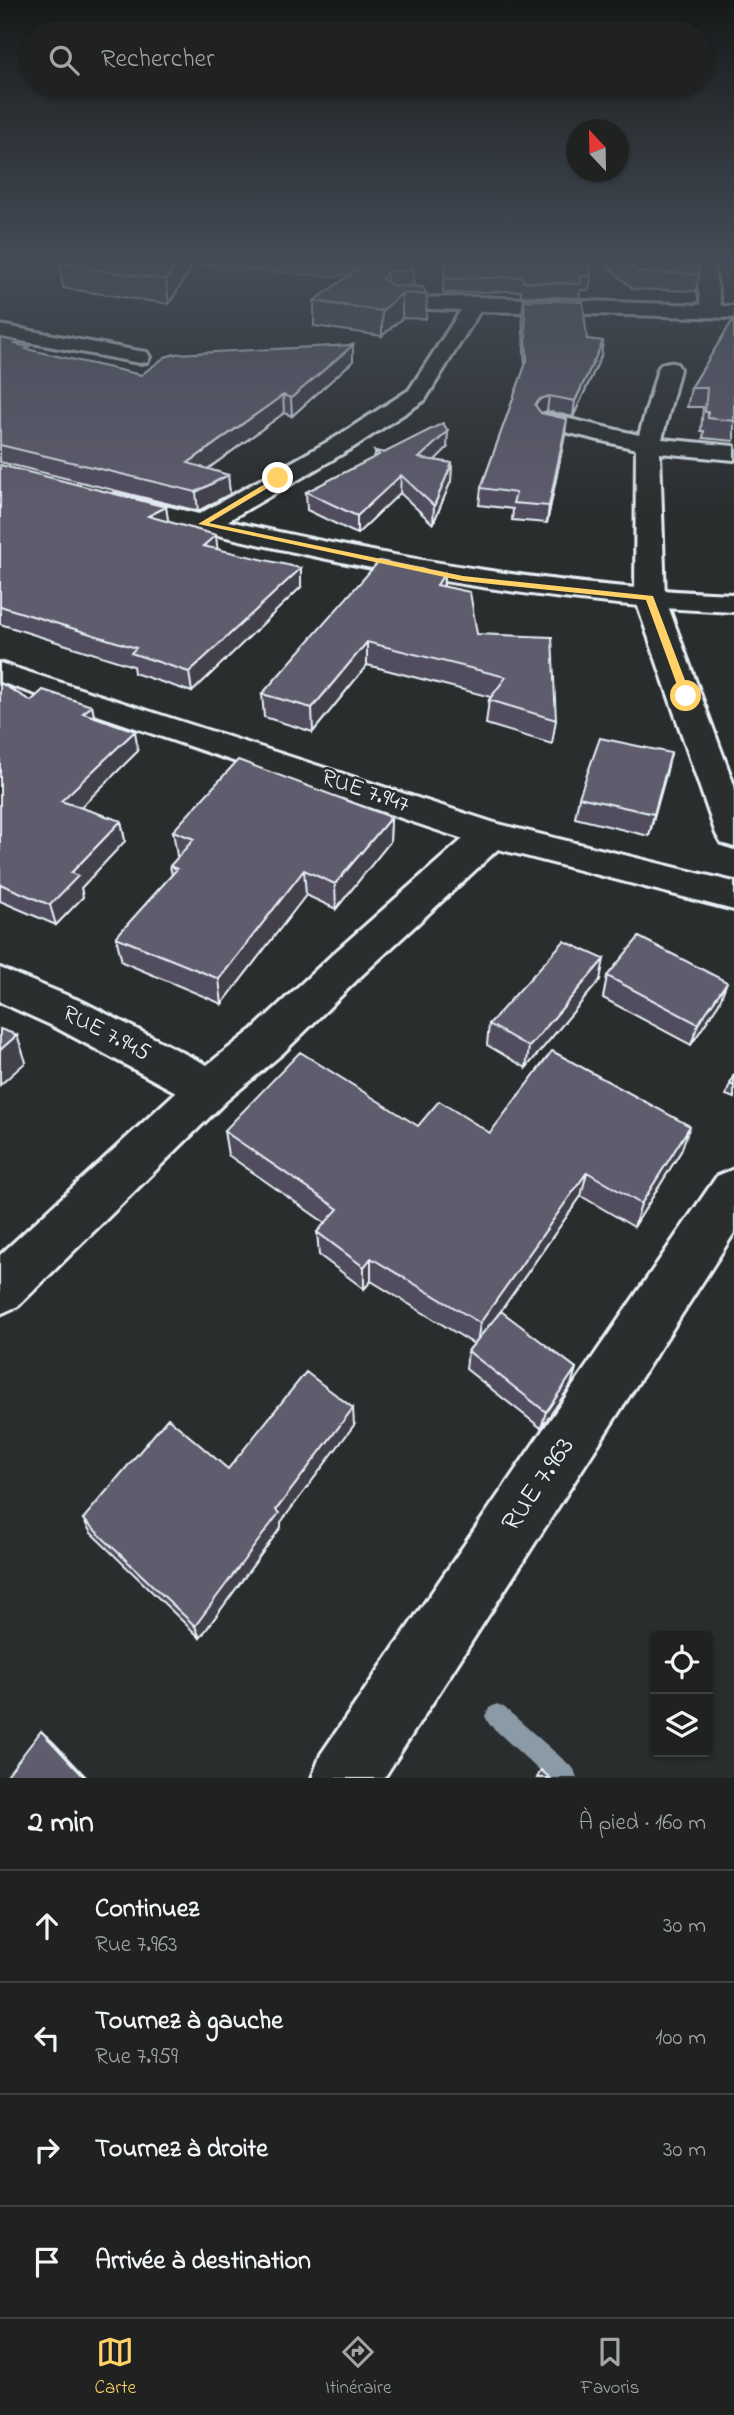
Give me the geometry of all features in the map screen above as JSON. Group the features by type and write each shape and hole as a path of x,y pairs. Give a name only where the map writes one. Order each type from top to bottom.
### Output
{"street":[{"path":"80,346 139,357"},
{"path":"202,524 376,423 417,394 448,346"},
{"path":"669,369 648,445 650,598 734,834"},
{"path":"548,421 648,445 734,453"},
{"path":"94,496 202,524 463,578 650,598 734,603"},
{"name":"RUE 7.947","path":"0,672 491,835 734,896"},
{"path":"0,1289 210,1088 268,1041 348,964 491,835"},
{"name":"RUE 7.945","path":"0,984 68,1014 210,1088"},
{"name":"RUE 7.963","path":"345,1778 734,1191"}],"building":[{"path":"0,346 24,346 29,347 26,349 141,375 165,357 175,354 352,346 291,398 283,395 188,463 228,475 196,492 0,445"},
{"path":"526,346 601,346 575,401 549,396 540,399 535,405 541,413 567,419 549,506 513,503 516,493 481,488 527,360"},
{"path":"717,346 734,346 734,421 708,418 708,412 705,412 707,388 691,388"},
{"path":"443,423 448,431 419,458 452,463 434,506 401,475 357,516 306,492 379,455 375,451 384,453"},
{"path":"0,465 166,507 148,516 216,535 203,546 301,568 189,672 131,653 136,648 0,606"},
{"path":"379,561 444,574 437,585 470,592 477,634 552,637 556,720 489,700 506,677 367,642 312,708 262,694"},
{"path":"0,683 31,701 43,690 92,706 83,713 135,731 61,801 121,821 71,873 78,876 50,905 0,884"},
{"path":"600,738 671,753 654,814 579,797"},
{"path":"238,760 391,817 335,884 304,870 219,979 116,937 177,869 170,866 194,839 173,831"},
{"path":"639,937 727,982 698,1024 607,976"},
{"path":"564,941 604,959 529,1047 489,1024"},
{"path":"0,1029 17,1035 0,1050"},
{"path":"552,1051 690,1126 641,1204 587,1172 480,1323 371,1258 364,1267 317,1232 338,1209 224,1131 300,1052 418,1126 439,1101 490,1133"},
{"path":"501,1311 576,1368 546,1412 468,1351"},
{"path":"306,1372 353,1408 276,1510 279,1513 195,1626 83,1519 168,1418 228,1469"},
{"path":"41,1731 85,1778 5,1778"},
{"path":"541,1770 550,1778 537,1778"}],"waterway":[{"path":"497,1716 565,1778"}],"route":[{"path":"278,478 202,524 463,578 650,598 686,696"}]}
